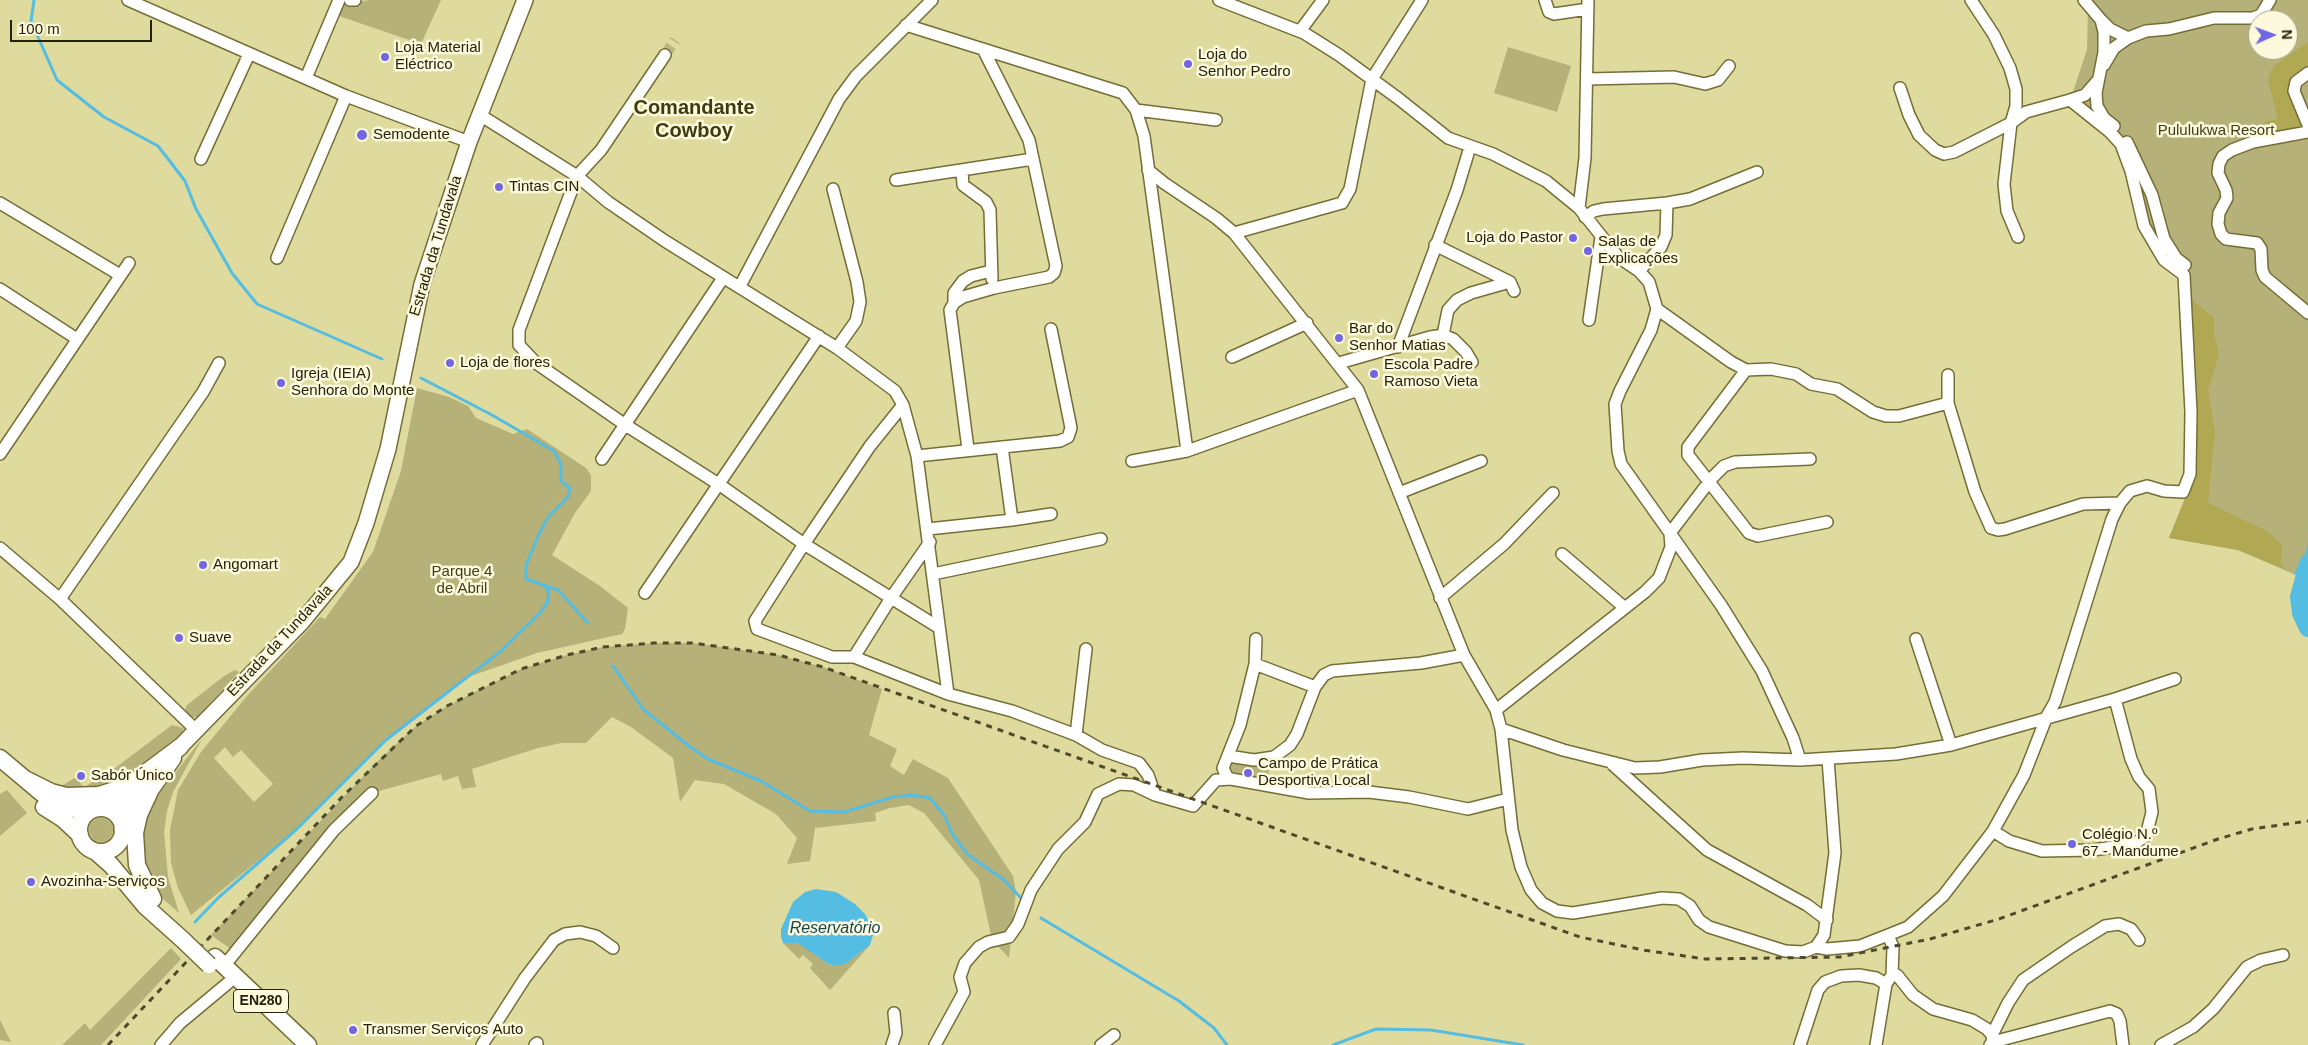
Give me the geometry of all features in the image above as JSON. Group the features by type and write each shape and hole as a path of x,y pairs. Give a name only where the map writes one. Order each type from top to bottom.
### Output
{"main road":[{"name":"Estrada da Tundavala","path":"96,809 115,805 128,798 152,777 301,623 351,562 366,523 388,449 422,284 469,142 525,0"},
{"path":"25,779 51,792 66,796 99,795 128,786 180,747"},
{"path":"153,898 137,865 135,833 139,815 152,789 180,747"},
{"path":"0,758 62,807 113,812 121,822 122,832 119,842 108,850 95,851 84,843 80,835 63,820 30,797 0,767"},
{"name":"Estrada da Tundavala","path":"122,832 127,814 152,777"},
{"path":"80,835 80,824 83,818 96,809"},
{"name":"EN280","path":"122,832 134,874 187,937"},
{"name":"EN280","path":"95,851 111,865 145,906 187,937 308,1045"},
{"name":"EN280","path":"216,962 228,983 295,1045"}],"street":[{"path":"306,78 339,0"},
{"path":"350,0 355,0"},
{"path":"740,286 839,99 856,76 932,0"},
{"path":"1219,0 1300,31 1372,79 1448,138 1493,154 1546,181 1582,212 1618,257 1639,271 1649,282 1657,309 1651,330 1615,404 1616,426 1622,464 1721,605 1766,676 1793,738 1800,760"},
{"path":"1300,31 1323,0"},
{"path":"1234,233 1342,203 1350,190 1372,79 1422,0"},
{"path":"1545,0 1548,12 1554,14 1588,5 1586,158 1582,212"},
{"path":"1971,0 1994,35 2010,68 2016,89 2016,106 2011,123 2004,184 2007,211 2018,237"},
{"path":"2084,0 2110,30 2128,38"},
{"path":"1900,88 1909,115 1919,135 1935,150 1944,154 1954,152 2011,123 2035,108 2085,95 2099,80 2105,63 2114,48 2128,38 2146,32 2169,29 2214,18 2253,18 2261,15 2270,0"},
{"path":"133,1 346,96 469,142"},
{"path":"2101,20 2104,32 2104,52 2096,93 2097,106 2104,118 2126,139 2152,195 2164,239 2176,258 2185,265"},
{"path":"906,25 1123,93 1136,110 1144,136 1187,451"},
{"path":"968,449 950,310 954,303 963,297 994,288 1049,277 1054,273 1056,266 1033,158 1024,127 983,50"},
{"path":"201,159 249,54"},
{"path":"665,55 601,150 577,176 519,330 519,345 536,363 624,424 720,485 804,544 938,627"},
{"path":"1586,78 1674,77 1705,84 1718,80 1729,66"},
{"path":"2308,73 2296,82 2294,91 2308,124"},
{"path":"277,258 346,96"},
{"path":"1148,170 1234,233 1339,363 1358,390 1464,655 1496,710 1501,729 1512,830 1521,867 1531,890 1542,903 1556,911 1573,913 1662,898 1679,899 1690,906 1700,920 1709,927 1785,951 1803,952 1816,947 1827,949 1860,946 1908,927 1943,896 1993,831 2024,775 2047,716 2055,702 2112,519 2120,503 2130,491 2147,486 2164,491 2183,492 2190,474 2190,412 2184,276 2164,260 2144,226 2131,171 2120,144 2110,132 2070,100"},
{"path":"1136,110 1216,120"},
{"path":"480,115 577,176 608,202 723,278 740,286 819,336 894,391 903,405 917,456 930,542 938,627 948,694"},
{"path":"2308,132 2254,142 2232,150 2223,156 2219,164 2218,174 2226,190 2227,198 2219,213 2218,224 2221,234 2226,239 2257,243 2261,249 2262,270 2265,277 2308,313"},
{"path":"1398,347 1457,190 1470,147"},
{"path":"896,180 1033,158"},
{"path":"962,170 963,185 986,202 990,210 991,271 994,288"},
{"path":"1582,212 1667,204 1690,199 1757,172"},
{"path":"833,189 857,282 860,302 856,321 836,348"},
{"path":"0,203 120,275"},
{"path":"1639,271 1653,257 1664,241 1667,204"},
{"path":"1589,320 1601,237"},
{"path":"1436,245 1512,286 1471,293 1457,300 1448,310 1443,335"},
{"path":"0,454 129,263"},
{"path":"954,303 954,294 962,281 971,276 991,271"},
{"path":"602,460 624,424 723,278"},
{"path":"0,289 77,339"},
{"path":"1657,309 1731,362 1746,370 1771,369 1796,374 1811,384 1837,389 1873,412 1886,416 1919,412 1948,403"},
{"path":"1232,356 1307,324"},
{"path":"917,456 968,449 1060,441 1068,437 1071,428 1051,329"},
{"path":"1339,363 1443,335 1453,339 1466,352 1472,362"},
{"path":"645,593 720,485 819,336"},
{"path":"60,599 202,392 219,363"},
{"path":"1746,370 1688,447 1688,455 1741,526 1749,532 1758,536 1827,522"},
{"path":"1948,375 1948,403 1975,492 1991,528 1998,530 2083,504 2120,503"},
{"path":"1132,461 1187,451 1358,390"},
{"path":"903,405 870,446 804,544 755,621 757,629 832,657 854,657 948,694 1012,711 1076,735 1102,750 1139,763 1148,774 1155,795"},
{"path":"1002,447 1012,520"},
{"path":"1496,710 1625,608 1659,578 1671,547 1670,533 1724,466 1735,462 1810,459"},
{"path":"1399,493 1481,461"},
{"path":"1440,598 1504,544 1553,493"},
{"path":"928,529 1051,514"},
{"path":"933,574 1101,539"},
{"path":"854,657 891,598 930,542"},
{"path":"0,548 60,599 196,730"},
{"path":"1562,554 1625,608"},
{"path":"1231,779 1227,777 1223,768 1240,725 1255,664 1256,639"},
{"path":"1916,639 1951,745"},
{"path":"1076,735 1086,649"},
{"path":"1228,756 1254,760 1274,757 1290,745 1297,734 1315,686 1324,675 1332,672 1403,665 1464,655"},
{"path":"1255,664 1315,686"},
{"path":"1501,729 1610,763 1635,768 1660,767 1702,760 1743,758 1800,760 1896,754 1951,745 2047,716 2115,699 2176,679"},
{"path":"1993,831 2009,841 2042,851 2093,850 2134,844 2146,836 2152,812 2149,788 2139,777 2131,759 2115,699"},
{"path":"1816,947 1824,935 1835,853 1828,759"},
{"path":"1610,763 1707,850 1807,905 1827,920"},
{"path":"935,1045 964,992 960,977 965,962 979,947 988,942 1009,937 1018,924 1030,890 1058,849 1085,822 1098,794 1119,784 1134,785 1155,795 1193,806 1216,780 1231,779 1308,793 1369,792 1409,797 1468,809 1508,799"},
{"path":"216,962 334,830 372,792"},
{"path":"1992,1042 2008,1003 2023,980 2071,946 2105,926 2119,924 2131,929 2140,940"},
{"path":"482,1045 525,978 554,940 565,934 580,932 596,936 613,948"},
{"path":"1876,1045 1889,979 1893,947 1888,935"},
{"path":"2161,1045 2193,1027 2213,1009 2247,968 2261,960 2283,955"},
{"path":"1800,1045 1818,990 1825,982 1840,976 1889,979 1897,975 1913,995 1933,1009 1972,1020 1987,1029 1992,1042"},
{"path":"161,1045 180,1024 228,983"},
{"path":"1992,1042 2110,1010 2117,1014 2120,1021 2124,1045"},
{"path":"892,1045 896,1033 894,1014"},
{"path":"1101,1045 1114,1035"}],"green space":[{"path":"370,0 441,0 421,44 336,15 340,4"},
{"name":"Pululukwa Resort","path":"2077,0 2308,0 2308,628 2301,613 2299,597 2303,578 2238,550 2169,538 2194,476 2186,274 2166,256 2148,224 2132,162 2072,95 2087,49 2088,9"},
{"path":"1508,47 1571,66 1557,112 1494,93"},
{"name":"Parque 4 de Abril","path":"417,388 449,397 468,406 476,418 513,434 527,429 586,468 591,475 591,491 575,513 552,555 600,586 628,608 625,629 622,634 537,653 465,678 386,740 297,829 191,915 178,888 171,863 170,830 178,790 201,752 247,696 320,617 325,619 373,552 401,471","holes":["225,747 233,757 241,750 273,784 254,802 214,758"]},
{"path":"654,643 693,643 778,655 823,667 882,689 869,735 897,749 890,766 904,775 913,759 948,778 1013,876 1016,892 1009,958 992,940 979,880 924,813 909,805 875,813 876,821 815,828 810,861 787,864 797,838 776,814 724,784 695,780 680,802 673,758 631,727 612,717 586,743 561,743 538,748 472,769 476,787 462,789 458,776 443,781 441,774 372,793 235,952 211,935 381,758 416,726 447,706 521,669 567,655 603,647"},
{"path":"235,670 239,672 197,717 187,714 185,709 187,705 224,676"},
{"path":"172,725 184,728 181,734 148,762 120,782 89,791 58,788 76,777 84,788 96,779 98,781"},
{"path":"202,739 173,792 167,811 164,832 168,877 179,913 161,897 149,875 145,861 144,833 147,820 160,792"},
{"name":"Campo de Prática Desportiva Local","path":"1235,757 1269,770 1261,791 1227,777"},
{"path":"7,790 27,813 0,836 0,794"},
{"path":"101,818 110,821 113,830 110,839 101,842 92,839 89,830 92,821"},
{"path":"798,942 828,964 839,966 847,963 870,945 830,990 810,968 813,964 803,955 799,959 783,943"},
{"path":"171,948 181,959 101,1045 62,1045 85,1023 90,1030"},
{"path":"0,1020 11,1042 0,1040"}],"shaded area":[{"path":"2308,42 2308,73 2296,82 2303,125 2299,134 2264,140 2261,134 2262,127 2266,121 2278,119 2268,80 2271,71 2282,60 2298,60 2298,49"},
{"path":"2186,295 2214,318 2214,336 2219,354 2208,390 2215,432 2208,503 2267,531 2282,545 2281,564 2286,570 2238,550 2169,538 2194,476"},
{"path":"2303,579 2308,581 2308,628 2301,613 2299,597"}],"water":[{"path":"2308,540 2308,581 2294,574 2306,551"},
{"name":"Reservatório","path":"816,889 836,892 855,904 865,914 874,932 870,945 847,963 839,966 828,964 798,943 783,943 781,937 781,929 793,902 805,892"}],"waterway":[{"path":"34,0 31,21 57,80 104,117 158,146 185,181 196,209 232,273 257,304 382,359"},
{"path":"421,378 492,415 554,451 561,464 561,481 570,488 568,497 549,516 540,532 526,565 526,579 558,590 588,623"},
{"path":"2308,564 2299,597 2301,613 2308,628"},
{"path":"195,922 218,898 297,829 386,740 501,651 539,614 547,603 549,593 545,586"},
{"path":"613,666 644,710 689,746 708,759 761,781 810,811 844,812 893,797 912,795 930,798 944,815 953,835 967,854 1004,880 1021,898"},
{"path":"1041,918 1179,1001 1214,1028 1227,1045"},
{"path":"1333,1045 1376,1029 1431,1030 1523,1045"}],"tunnel":[{"path":"665,55 675,40"}],"railway":[{"path":"108,1045 342,797 416,726 447,706 521,669 567,655 603,647 654,643 693,643 778,655 823,667 1580,937 1643,950 1705,959 1840,957 1930,939 1999,919 2218,839 2252,829 2308,821"}],"place":[{"name":"Loja Material Eléctrico","path":"385,57"},
{"name":"Loja do Senhor Pedro","path":"1188,64"},
{"name":"Semodente","path":"362,135"},
{"name":"Tintas CIN","path":"499,187"},
{"name":"Loja do Pastor","path":"1573,238"},
{"name":"Salas de Explicações","path":"1588,251"},
{"name":"Bar do Senhor Matias","path":"1339,338"},
{"name":"Loja de flores","path":"450,363"},
{"name":"Escola Padre Ramoso Vieta","path":"1374,374"},
{"name":"Igreja (IEIA) Senhora do Monte","path":"281,383"},
{"name":"Angomart","path":"203,565"},
{"name":"Suave","path":"179,638"},
{"name":"Campo de Prática Desportiva Local","path":"1248,773"},
{"name":"Sabór Único","path":"81,776"},
{"name":"Colégio N.º 67 - Mandume","path":"2072,844"},
{"name":"Avozinha-Serviços","path":"31,882"},
{"name":"Transmer Serviços Auto","path":"353,1030"}],"district":[{"name":"Comandante Cowboy","path":"694,120"}]}
